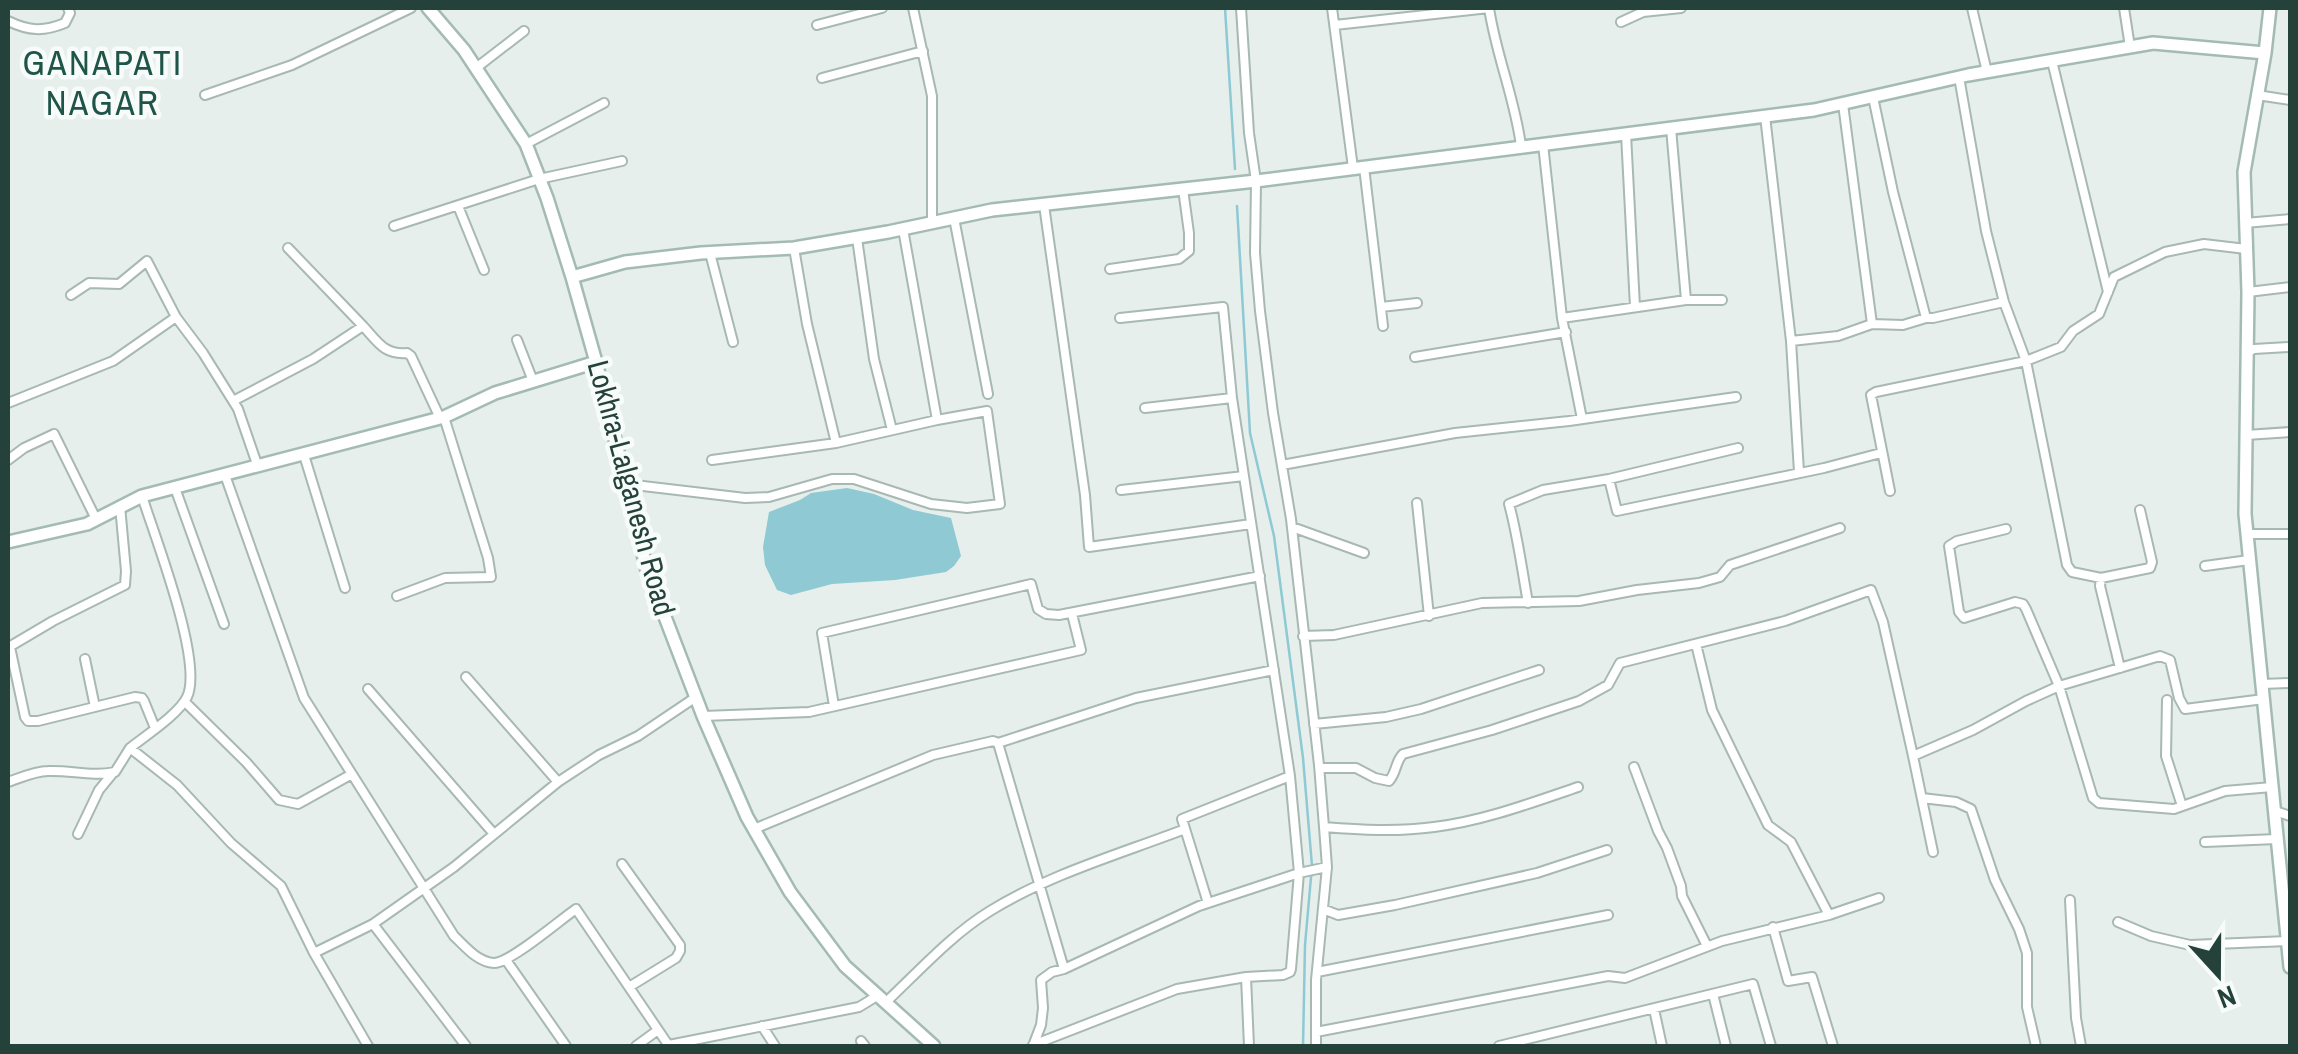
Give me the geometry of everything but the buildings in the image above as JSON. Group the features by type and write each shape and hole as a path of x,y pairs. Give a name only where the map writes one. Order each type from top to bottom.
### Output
{"street":[{"path":"8,21 28,30 50,29 65,23 68,8"},
{"path":"205,95 292,65 411,8"},
{"name":"Lokhra-Lalganesh Road","path":"428,8 464,50 526,144 572,277 647,570 703,716 754,829 790,892 844,966 934,1046"},
{"path":"817,25 882,8"},
{"path":"913,8 932,96 932,223"},
{"path":"1241,8 1256,181 1260,311 1292,527 1320,768 1324,827 1316,1046"},
{"path":"1332,8 1383,326"},
{"path":"1335,26 1489,8 1521,146"},
{"path":"1621,22 1643,12 1681,8"},
{"path":"1972,8 1987,72"},
{"path":"2124,8 2130,47"},
{"path":"2270,8 2244,172 2248,292 2245,514 2287,906 2290,968"},
{"path":"476,68 524,31"},
{"path":"572,277 624,262 794,248 992,210 1256,181 1814,110 1959,77 2153,43 2265,53"},
{"path":"822,78 923,51"},
{"path":"2052,61 2108,292"},
{"path":"1959,77 1986,231 2004,302 2026,361 2067,565 2072,572 2101,578 2150,568 2140,510"},
{"path":"2257,95 2290,100"},
{"path":"1873,97 1926,318"},
{"path":"526,144 604,103"},
{"path":"1843,104 1872,324"},
{"path":"1764,116 1790,341 1799,472"},
{"path":"1671,128 1686,300"},
{"path":"1626,134 1634,307"},
{"path":"1543,144 1562,318 1582,419"},
{"path":"394,226 539,179 622,162"},
{"path":"1110,268 1179,259 1189,251 1184,189"},
{"path":"1044,205 1089,547 1252,524"},
{"path":"458,206 484,270"},
{"path":"954,218 988,394"},
{"path":"2246,223 2290,219"},
{"path":"903,229 937,420"},
{"path":"857,238 874,358 892,430"},
{"path":"1890,491 1871,395 2026,361 2061,347 2073,332 2098,314 2114,277 2165,252 2204,244 2246,249"},
{"path":"288,248 387,351 411,356 442,418 488,558 491,577 445,578 396,596"},
{"path":"794,248 836,443"},
{"path":"710,253 733,342"},
{"path":"71,295 89,284 119,284 147,260 176,317 238,409 258,467"},
{"path":"2248,292 2290,287"},
{"path":"1562,318 1686,300 1722,300"},
{"path":"1380,307 1417,302"},
{"path":"1790,341 1838,336 1872,324 1902,325 2004,302"},
{"path":"1033,1046 1177,989 1290,972 1300,873 1290,776 1232,398 1222,306 1120,318"},
{"path":"8,403 113,361 176,317"},
{"path":"233,401 313,359 364,326"},
{"path":"1415,357 1566,332"},
{"path":"517,340 533,380"},
{"path":"2247,352 2290,347"},
{"path":"8,542 86,524 142,496 442,418 495,393 596,362"},
{"path":"1282,464 1455,433 1736,397"},
{"path":"1145,408 1232,398"},
{"path":"626,484 745,498 769,497 832,479 854,479 932,504 967,508 1000,504 986,411 836,443 712,460"},
{"path":"2246,434 2290,432"},
{"path":"8,460 54,434 96,519"},
{"path":"1528,603 1509,504 1543,490 1738,448"},
{"path":"1608,479 1617,511 1881,453"},
{"path":"304,454 345,588"},
{"path":"226,475 304,698 454,936 475,956 492,963 506,960 576,909 669,1046 881,1000 991,910 1039,886 1185,829"},
{"path":"1122,490 1244,476"},
{"path":"175,488 224,624"},
{"path":"78,834 99,790 130,748 186,702 190,688 188,651 142,496"},
{"path":"1417,502 1429,616"},
{"path":"120,506 125,585 53,620 9,647 28,721 135,697 142,698 155,728"},
{"path":"1292,527 1364,553"},
{"path":"1303,636 1334,635 1482,603 1579,601 1699,583 1720,577 1730,565 1840,528"},
{"path":"2006,529 1957,540 1949,546 1960,612 1964,618 2015,602 2023,604 2059,686 2093,798 2098,803 2161,810 2225,791 2272,787"},
{"path":"2247,534 2290,534"},
{"path":"2206,566 2250,560"},
{"path":"834,706 822,633 1031,584 1038,609 1046,614 1072,614 1260,576"},
{"path":"2101,578 2120,668"},
{"path":"1320,768 1356,768 1389,781 1403,754 1579,701 1608,686 1620,663 1785,620 1870,590 1883,622 1932,852"},
{"path":"703,716 809,712 1081,650 1072,614"},
{"path":"1696,644 1712,710 1768,825 1791,842 1829,914"},
{"path":"1914,756 2059,686 2160,656 2170,660 2178,698 2186,709 2264,699"},
{"path":"85,659 95,707"},
{"path":"754,829 932,755 998,742 1136,698 1274,670"},
{"path":"1314,724 1422,710 1539,670"},
{"path":"466,677 558,782"},
{"path":"2262,684 2290,683"},
{"path":"368,690 494,834"},
{"path":"314,952 373,924 424,889 558,782 696,697"},
{"path":"2167,700 2166,756 2182,806"},
{"path":"186,702 279,800 298,804 352,774"},
{"path":"998,742 1064,969"},
{"path":"130,748 177,785 232,843 282,886 314,952 368,1046"},
{"path":"1634,767 1682,896 1706,946"},
{"path":"8,782 43,770 95,776 114,772"},
{"path":"1208,902 1182,819 1290,776"},
{"path":"1324,827 1435,827 1508,810 1578,787"},
{"path":"1922,798 1956,802 1970,809 2028,953 2027,1007 2036,1046"},
{"path":"2275,812 2290,816"},
{"path":"2204,842 2278,839"},
{"path":"1322,909 1338,915 1395,905 1537,873 1607,850"},
{"path":"622,864 680,945 676,958 629,987"},
{"path":"1033,1046 1044,1008 1041,980 1052,972 1208,902 1323,868"},
{"path":"1316,1032 1608,976 1625,978 1706,946 1879,898"},
{"path":"2070,900 2081,1046"},
{"path":"1317,972 1608,915"},
{"path":"2118,922 2151,936 2190,945 2288,940"},
{"path":"373,924 466,1046"},
{"path":"1773,927 1788,980 1812,977 1833,1046"},
{"path":"506,960 566,1046"},
{"path":"1246,977 1248,1046"},
{"path":"1499,1046 1753,984 1771,1046"},
{"path":"1712,994 1726,1046"},
{"path":"1654,1009 1662,1046"},
{"path":"762,1026 776,1046"},
{"path":"636,1046 658,1030"}],"water":[{"path":"847,488 951,518 961,556 946,572 832,584 791,595 777,590 765,565 763,547 769,512 811,493"}],"waterway":[{"path":"1225,8 1235,169"},
{"path":"1237,206 1250,433 1274,536 1303,758 1312,866 1305,945 1303,1046"}],"district":[{"name":"GANAPATI NAGAR","path":"103,83"}]}
